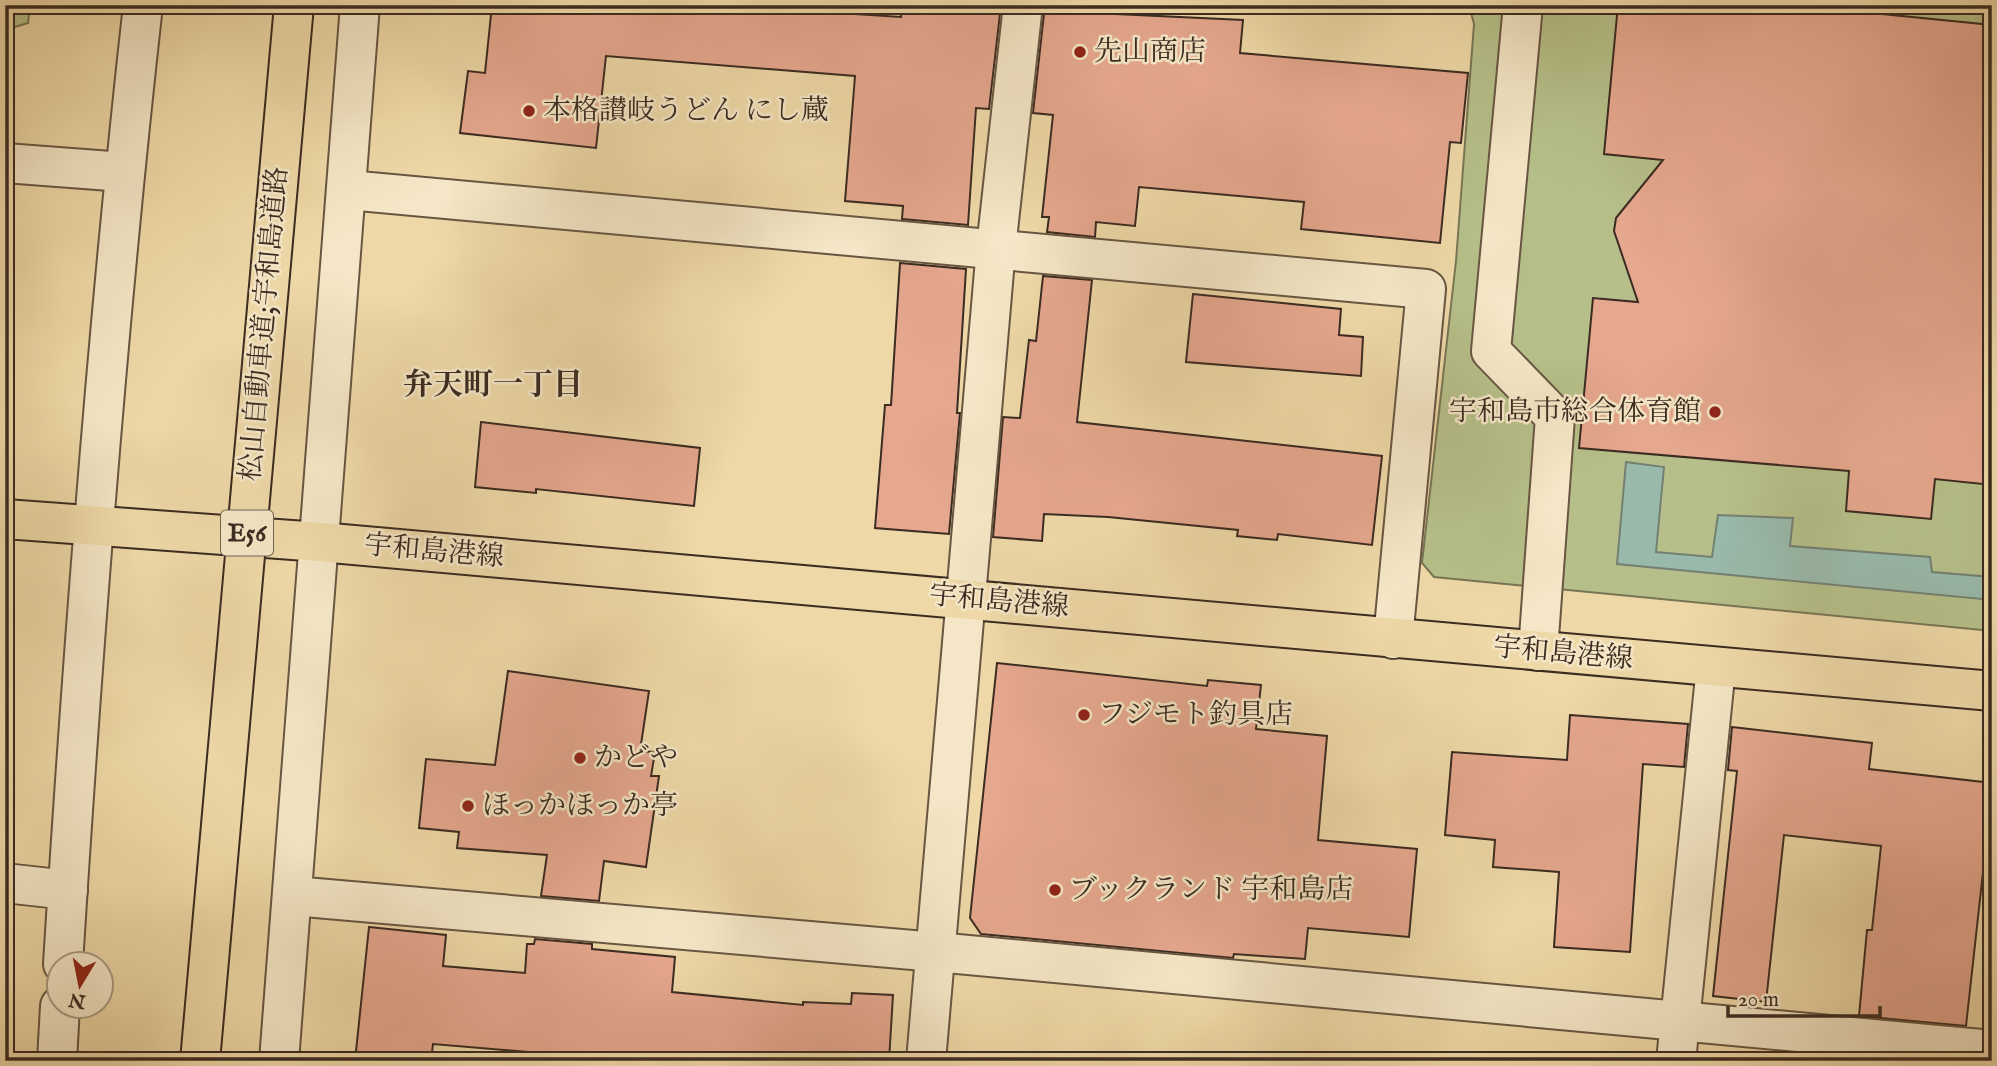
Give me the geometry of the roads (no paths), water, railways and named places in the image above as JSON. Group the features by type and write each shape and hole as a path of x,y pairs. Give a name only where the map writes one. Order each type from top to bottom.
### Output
{"main road":[{"name":"松山自動車道;宇和島道路","path":"200,1061 294,5"},
{"name":"宇和島港線","path":"5,519 320,542 1992,691"}],"street":[{"path":"64,950 91,527 124,172 144,5"},
{"path":"279,1061 348,190 360,5"},
{"path":"926,1061 996,248 1023,5"},
{"path":"1523,5 1491,351 1555,417 1538,651"},
{"path":"5,163 124,172"},
{"path":"348,190 1426,289 1393,639"},
{"path":"1676,1061 1716,667"},
{"path":"5,883 68,890"},
{"path":"293,896 936,951 1679,1023 1992,1049"},
{"path":"57,1061 59,1020"}],"place":[{"name":"先山商店","path":"1080,52"},
{"name":"本格讃岐うどん にし蔵","path":"529,111"},
{"name":"宇和島市総合体育館","path":"1715,412"},
{"name":"フジモト釣具店","path":"1084,715"},
{"name":"かどや","path":"580,758"},
{"name":"ほっかほっか亭","path":"468,806"},
{"name":"ブックランド 宇和島店","path":"1055,890"}],"district":[{"name":"弁天町一丁目","path":"493,386"}]}
